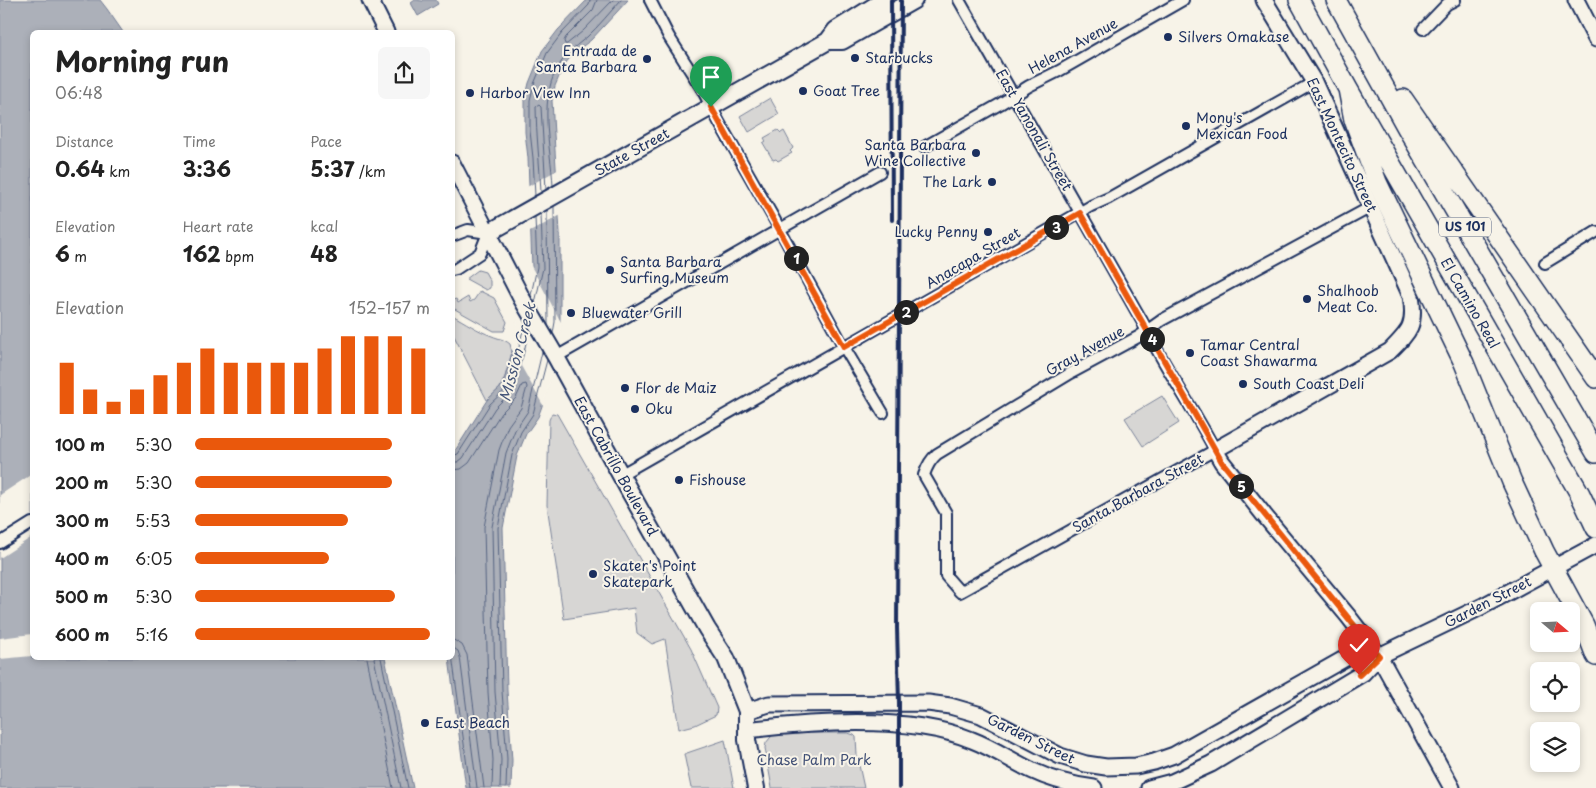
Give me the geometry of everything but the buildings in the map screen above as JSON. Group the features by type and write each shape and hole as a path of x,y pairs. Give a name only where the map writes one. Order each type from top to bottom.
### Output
{"highway":[{"name":"El Camino Real","path":"1299,0 1580,494 1596,528"},
{"path":"1340,7 1596,378"},
{"name":"US 101","path":"1340,7 1407,128 1596,453"},
{"path":"1348,89 1354,120 1377,182 1464,363 1512,482 1554,569 1584,625 1596,656"}],"main road":[{"path":"370,0 385,30"},
{"name":"State Street","path":"488,233 828,40 836,30 884,0"},
{"name":"State Street","path":"828,40 842,41 914,0"},
{"name":"East Montecito Street","path":"1264,0 1314,82 1411,296"},
{"path":"1576,0 1596,38"},
{"path":"455,169 488,233"},
{"name":"East Cabrillo Boulevard","path":"488,233 522,299 556,356 620,475 707,629 726,658 747,711 747,740 756,788"},
{"name":"Santa Barbara Street","path":"1215,450 1390,351 1407,334 1414,314 1411,296"},
{"name":"East Yanonali Street","path":"1215,450 1222,462 1347,614 1379,656 1452,788"},
{"name":"Garden Street","path":"1149,788 1172,782 1212,764 1363,673 1379,656 1481,607 1596,545"},
{"name":"Garden Street","path":"747,711 768,704 928,703 950,706 981,715 1060,756 1074,761 1106,767 1136,766 1174,755 1351,655 1379,656"},
{"name":"Garden Street","path":"747,730 790,724 865,723 899,724 940,729 973,740 1040,774 1072,784 1094,788"}],"street":[{"path":"650,0 669,37 702,89 844,347 883,413"},
{"name":"East Yanonali Street","path":"959,0 1215,450"},
{"name":"Helena Avenue","path":"924,147 1183,0"},
{"path":"1423,29 1447,4 1454,0"},
{"name":"Anacapa Street","path":"620,475 1314,82"},
{"path":"556,356 880,172"},
{"name":"Gray Avenue","path":"960,592 946,576 946,512 924,475 931,459 1072,373 1138,337 1162,320 1371,207"},
{"path":"455,235 468,230 488,233 480,253 455,269"},
{"path":"1545,263 1596,233"},
{"name":"Santa Barbara Street","path":"960,592 1215,450"},
{"path":"1,541 30,524"}],"green space":[{"path":"770,98 779,114 749,132 740,116"},
{"path":"778,130 781,133 784,131 793,148 790,151 792,153 778,161 776,159 773,160 763,143 766,141 764,138"},
{"path":"478,270 485,272 490,281 490,288 486,290 466,279"},
{"path":"480,291 494,298 507,322 504,331 494,331 455,309 455,299 458,303 468,297 470,302 474,300"},
{"path":"455,317 482,332 510,344 512,352 505,377 500,388 487,400 455,338"},
{"path":"1162,396 1179,423 1143,446 1125,418"},
{"path":"552,413 557,414 691,649 717,708 716,715 695,725 679,729 665,639 652,644 637,633 634,608 564,619 547,505 549,420"},
{"name":"Chase Palm Park","path":"774,733 848,733 854,735 856,737 857,756 864,788 772,788 765,748 766,743"},
{"name":"Chase Palm Park","path":"725,740 734,788 691,788 684,754"}],"water":[{"path":"0,0 100,0 122,30 30,30 30,660 385,660 413,788 0,788"},
{"path":"415,0 436,0 438,4 418,16 411,3"},
{"name":"Mission Creek","path":"587,0 628,0 591,40 575,52 564,65 555,86 552,101 560,233 560,322 542,406 538,417 526,434 517,456 503,528 507,691 512,760 511,788 466,788 449,660 455,660 455,451 487,400 500,388 512,353 532,267 525,100 529,83 542,51 558,30"}],"pier":[{"path":"559,169 561,215 528,233 527,187"},
{"path":"530,264 562,324 544,407 511,348"},
{"path":"30,475 30,538 0,558 0,495"},
{"path":"30,634 30,656 0,659 0,638"}],"railway":[{"path":"891,0 892,220"},
{"path":"899,788 897,628 901,0"}],"place":[{"name":"Silvers Omakase","path":"1168,37"},
{"name":"Starbucks","path":"855,58"},
{"name":"Entrada de Santa Barbara","path":"647,59"},
{"name":"Goat Tree","path":"803,91"},
{"name":"Harbor View Inn","path":"470,93"},
{"name":"Mony's Mexican Food","path":"1186,126"},
{"name":"Santa Barbara Wine Collective","path":"976,153"},
{"name":"The Lark","path":"992,182"},
{"name":"Lucky Penny","path":"988,232"},
{"name":"Santa Barbara Surfing Museum","path":"610,270"},
{"name":"Shalhoob Meat Co.","path":"1307,299"},
{"name":"Bluewater Grill","path":"571,313"},
{"name":"Tamar Central Coast Shawarma","path":"1190,353"},
{"name":"South Coast Deli","path":"1243,384"},
{"name":"Flor de Maiz","path":"625,388"},
{"name":"Oku","path":"635,409"},
{"name":"Fishouse","path":"679,480"},
{"name":"Skater's Point Skatepark","path":"593,574"},
{"name":"East Beach","path":"425,723"}],"route":[{"path":"711,107 844,347 1080,213 1222,462 1347,614 1379,656 1359,675"}]}
